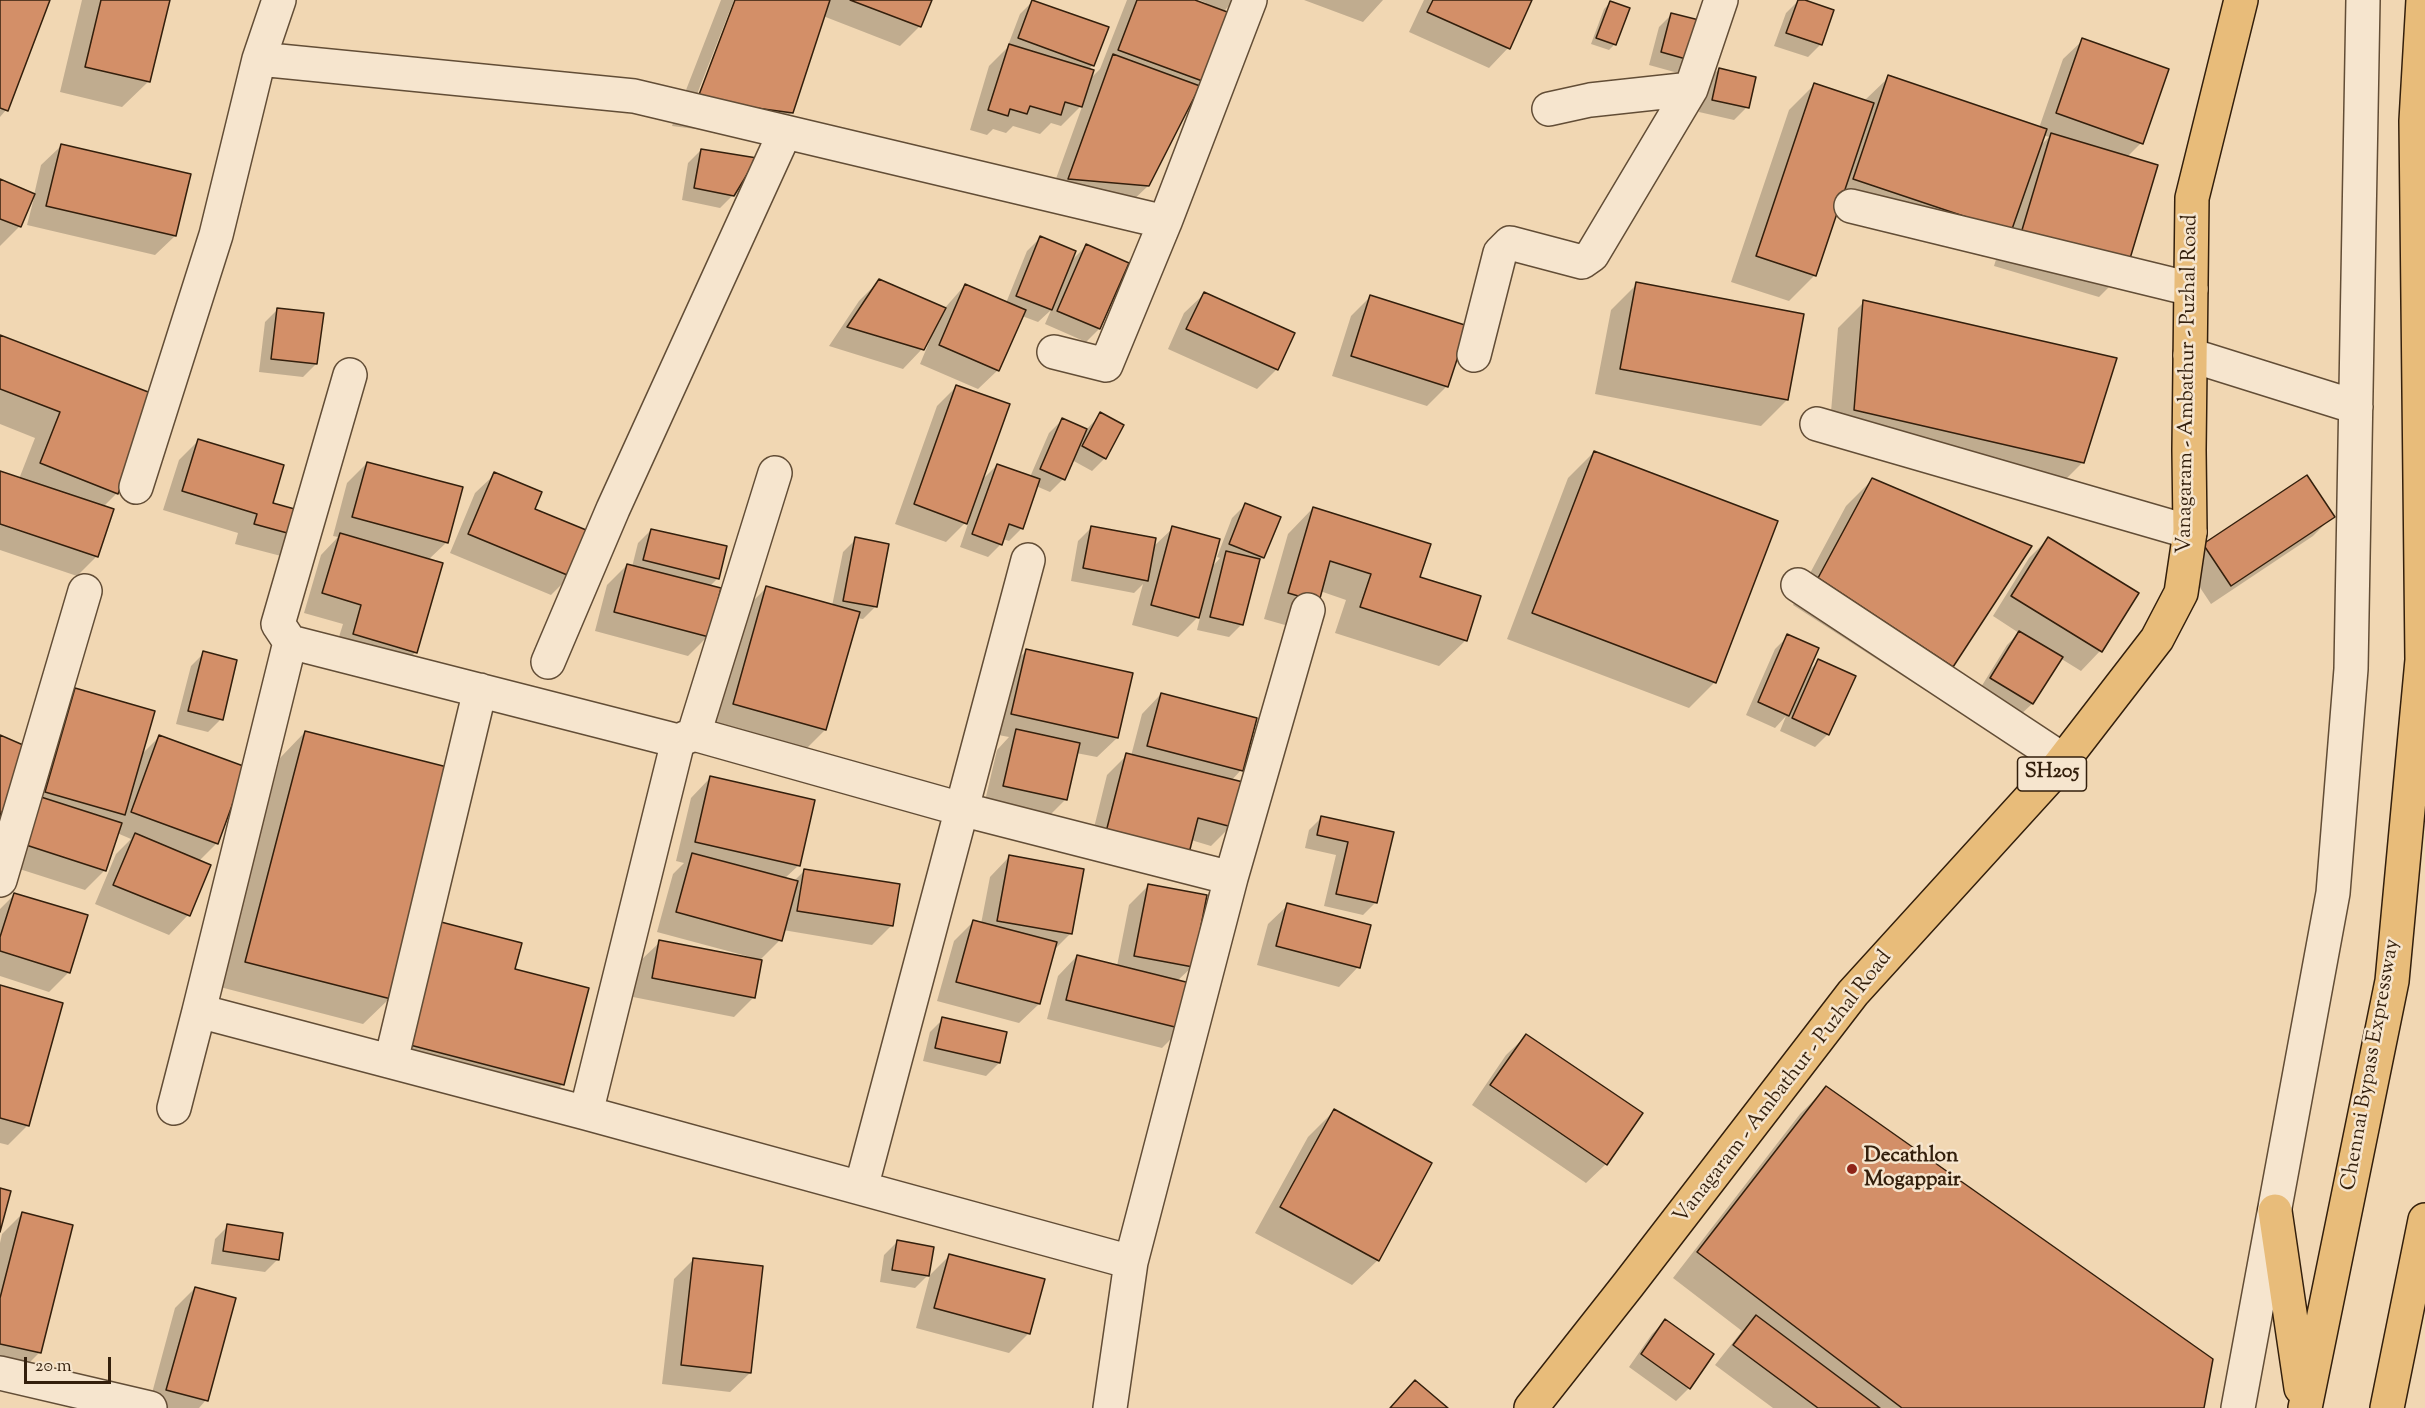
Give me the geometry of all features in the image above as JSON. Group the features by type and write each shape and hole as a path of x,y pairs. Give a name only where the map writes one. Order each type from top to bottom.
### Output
{"main road":[{"name":"Vanagaram - Ambathur - Puzhal Road","path":"1531,1408 1628,1286 1853,993 2063,760 2157,639 2181,593 2190,532 2192,198 2241,0"},
{"name":"Chennai Bypass Expressway","path":"2304,1408 2392,981 2422,660 2416,121 2423,0"},
{"path":"2275,1211 2304,1408"},
{"path":"2387,1408 2425,1220"}],"street":[{"path":"136,487 216,235 259,60 279,0"},
{"path":"1053,352 1106,365 1165,222 1250,0"},
{"path":"1474,355 1500,253 1510,243 1582,262 1592,255 1691,89 1721,0"},
{"path":"2238,1408 2333,893 2351,669 2363,0"},
{"path":"259,60 634,96 1165,222"},
{"path":"1549,109 1590,100 1691,89"},
{"path":"548,662 613,509 785,132"},
{"path":"1851,207 2191,289"},
{"path":"2190,355 2356,406"},
{"path":"350,375 278,624 290,642 480,690 686,738 1231,878"},
{"path":"1817,424 2190,532"},
{"path":"586,1113 686,738 775,473"},
{"path":"861,1188 1028,560"},
{"path":"1798,585 2063,760"},
{"path":"0,880 85,591"},
{"path":"1110,1408 1131,1262 1231,878 1308,609"},
{"path":"174,1108 290,642"},
{"path":"391,1061 480,690"},
{"path":"199,1011 586,1113 1131,1262"},
{"path":"0,1373 150,1408"}],"building":[{"path":"0,0 50,0 8,111 0,108"},
{"path":"101,0 170,0 150,82 85,67"},
{"path":"735,0 830,0 793,113 697,100"},
{"path":"850,0 932,0 921,27"},
{"path":"1032,0 1109,27 1094,66 1018,38"},
{"path":"1137,0 1195,0 1230,13 1205,82 1118,50"},
{"path":"1433,0 1532,0 1510,49 1427,12"},
{"path":"1798,0 1805,0 1834,10 1822,45 1786,33"},
{"path":"1610,1 1630,8 1616,45 1596,38"},
{"path":"1671,13 1703,21 1693,61 1661,52"},
{"path":"2082,38 2169,69 2143,144 2056,113"},
{"path":"1009,44 1094,70 1082,107 1065,102 1061,115 1030,106 1027,114 1010,109 1008,116 988,110"},
{"path":"1113,54 1200,86 1149,186 1068,179"},
{"path":"1719,68 1756,77 1749,108 1712,100"},
{"path":"1888,75 2047,129 2011,232 1853,179"},
{"path":"1814,83 1874,103 1816,276 1756,256"},
{"path":"2051,133 2158,165 2126,272 2019,240"},
{"path":"61,144 191,174 176,236 46,206"},
{"path":"701,149 757,158 734,196 694,188"},
{"path":"0,179 35,194 21,227 0,219"},
{"path":"1040,236 1076,251 1052,310 1016,296"},
{"path":"1086,244 1129,263 1100,329 1057,311"},
{"path":"879,279 946,308 924,350 847,327"},
{"path":"1636,282 1804,314 1788,400 1620,369"},
{"path":"965,284 1026,310 999,371 939,345"},
{"path":"1204,292 1295,333 1278,370 1186,329"},
{"path":"1370,295 1468,326 1448,387 1351,356"},
{"path":"1863,300 2117,358 2084,463 1854,410"},
{"path":"277,308 324,313 317,364 271,359"},
{"path":"0,335 156,395 118,494 40,463 60,412 0,389"},
{"path":"956,385 1010,404 967,524 914,504"},
{"path":"1100,412 1124,425 1106,459 1082,446"},
{"path":"1062,418 1087,429 1065,480 1040,469"},
{"path":"198,439 284,465 273,503 309,513 302,537 254,524 257,514 182,491"},
{"path":"1594,451 1778,521 1716,683 1532,613"},
{"path":"367,462 463,487 448,543 352,517"},
{"path":"997,464 1040,479 1023,529 1009,524 1002,545 972,534"},
{"path":"0,471 114,509 98,557 0,524"},
{"path":"494,472 542,492 535,509 591,532 572,577 468,534"},
{"path":"2307,475 2335,517 2231,586 2203,544"},
{"path":"1872,478 2032,546 1953,667 1818,578"},
{"path":"1245,503 1281,517 1264,558 1229,544"},
{"path":"1313,507 1431,544 1420,577 1481,596 1467,641 1360,607 1371,574 1330,561 1319,602 1288,593"},
{"path":"1091,526 1156,538 1148,581 1083,568"},
{"path":"1172,526 1220,539 1199,618 1151,605"},
{"path":"651,529 727,546 719,579 643,560"},
{"path":"340,533 443,563 417,653 353,634 361,605 322,593"},
{"path":"855,537 889,544 877,607 843,601"},
{"path":"2048,537 2139,593 2102,652 2011,596"},
{"path":"1226,551 1260,559 1243,625 1210,617"},
{"path":"627,564 721,588 709,637 614,612"},
{"path":"766,586 860,612 826,730 733,704"},
{"path":"2019,631 2063,657 2033,704 1990,678"},
{"path":"1787,634 1819,648 1789,716 1758,702"},
{"path":"1026,649 1133,673 1118,738 1011,714"},
{"path":"203,651 237,660 223,720 188,711"},
{"path":"1818,659 1856,676 1829,735 1792,718"},
{"path":"75,688 155,711 125,815 45,792"},
{"path":"1161,693 1257,718 1243,771 1147,746"},
{"path":"1016,729 1080,743 1067,800 1003,786"},
{"path":"305,731 451,768 391,999 245,962"},
{"path":"0,735 30,748 0,817"},
{"path":"159,735 246,767 218,844 131,812"},
{"path":"1126,753 1243,782 1232,827 1198,818 1188,857 1105,836"},
{"path":"710,776 815,800 800,866 695,842"},
{"path":"41,797 122,823 106,871 26,845"},
{"path":"1321,816 1394,832 1377,903 1336,894 1348,842 1317,835"},
{"path":"135,833 211,865 190,916 113,885"},
{"path":"692,853 798,881 782,941 676,912"},
{"path":"1009,855 1084,869 1072,934 997,921"},
{"path":"804,869 900,884 893,926 797,911"},
{"path":"1148,884 1207,895 1193,967 1134,956"},
{"path":"14,893 88,915 70,973 0,951 0,937"},
{"path":"1287,903 1371,925 1360,968 1276,946"},
{"path":"973,920 1057,942 1040,1004 956,982"},
{"path":"441,922 522,943 515,969 589,988 564,1085 410,1045"},
{"path":"659,940 762,960 755,998 652,978"},
{"path":"1077,955 1194,984 1183,1029 1066,1000"},
{"path":"0,985 63,1003 29,1126 0,1118"},
{"path":"942,1017 1007,1032 1000,1063 935,1048"},
{"path":"1526,1034 1643,1113 1607,1165 1490,1085"},
{"name":"Decathlon Mogappair","path":"1826,1086 2213,1359 2204,1408 1902,1408 1697,1252"},
{"path":"1334,1109 1432,1163 1379,1261 1280,1207"},
{"path":"0,1188 11,1191 0,1232"},
{"path":"22,1212 73,1225 41,1353 0,1344 0,1298"},
{"path":"227,1224 283,1233 279,1260 223,1251"},
{"path":"897,1240 934,1247 929,1276 892,1270"},
{"path":"949,1254 1045,1279 1030,1334 934,1308"},
{"path":"693,1258 763,1266 751,1373 681,1365"},
{"path":"195,1287 236,1298 208,1401 166,1390"},
{"path":"1756,1315 1880,1408 1818,1408 1733,1345"},
{"path":"1665,1319 1714,1354 1690,1389 1641,1354"},
{"path":"1415,1380 1448,1408 1390,1408"}],"place":[{"name":"Decathlon Mogappair","path":"1852,1169"}]}
